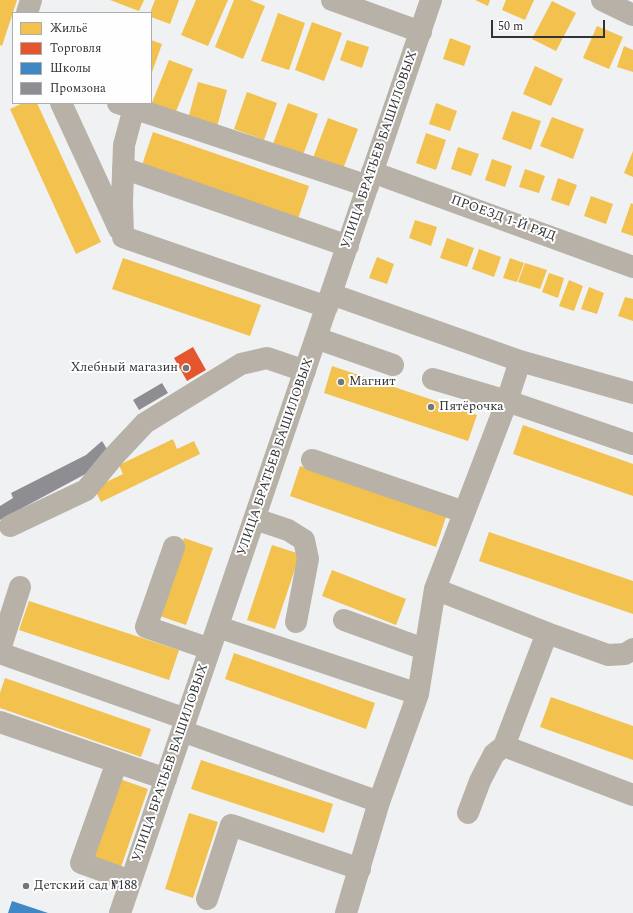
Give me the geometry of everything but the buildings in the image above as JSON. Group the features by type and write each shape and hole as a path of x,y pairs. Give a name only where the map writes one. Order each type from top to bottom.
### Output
{"street":[{"path":"27,12 31,0"},
{"path":"332,0 421,32"},
{"name":"УЛИЦА БРАТЬЕВ БАШИЛОВЫХ","path":"120,913 432,0"},
{"path":"602,0 633,14"},
{"path":"61,104 123,237 520,361 633,393"},
{"path":"123,237 123,168 126,106"},
{"name":"ПРОЕЗД 1-Й РЯД","path":"126,106 370,179 633,267"},
{"path":"123,168 348,246"},
{"path":"316,338 393,365"},
{"path":"10,526 86,490 114,456 145,423 241,364 267,358 305,371"},
{"path":"346,913 379,802 418,694 424,649 435,589 507,401 520,361"},
{"path":"433,379 507,401 633,444"},
{"path":"312,460 464,512"},
{"path":"255,519 288,530 304,540 308,559 296,622"},
{"path":"174,547 146,627 210,649"},
{"path":"0,649 20,587"},
{"path":"435,589 547,634 608,655 625,654 633,649"},
{"path":"344,620 424,649"},
{"path":"218,627 418,694"},
{"path":"468,813 480,781 494,754 504,746 547,634"},
{"path":"0,653 379,802"},
{"path":"0,722 166,778"},
{"path":"504,746 633,795"},
{"path":"117,762 81,863 131,881"},
{"path":"207,899 231,825 360,869"}],"place":[{"name":"Хлебный магазин","path":"186,368"},
{"name":"Магнит","path":"341,382"},
{"name":"Пятёрочка","path":"431,407"},
{"name":"Детский сад №188","path":"26,886"}]}
